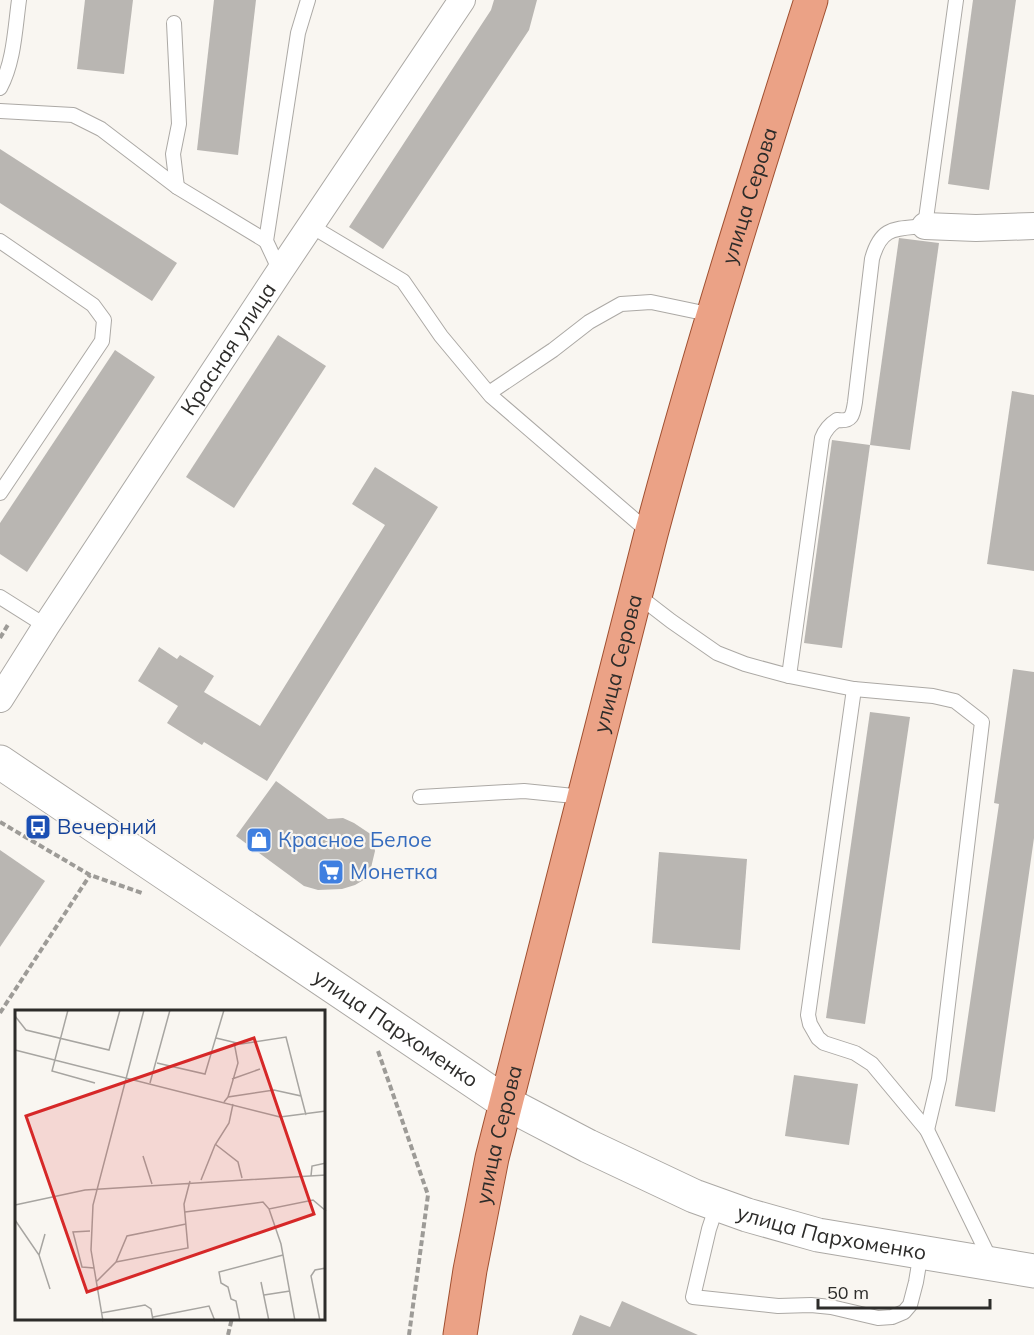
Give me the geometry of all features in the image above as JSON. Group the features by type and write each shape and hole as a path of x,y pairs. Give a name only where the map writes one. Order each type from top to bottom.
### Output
{"main road":[{"name":"улица Серова","path":"460,1335 482,1208 506,1103 651,534 712,315 811,0"},
{"name":"улица Пархоменко","path":"0,762 506,1103 588,1146 717,1205 818,1235 1034,1271"}],"street":[{"name":"Красная улица","path":"0,699 280,271 462,0"},
{"path":"925,226 976,228 1034,226"}],"lane":[{"path":"0,88 7,76 19,0"},
{"path":"266,241 298,33 308,0"},
{"path":"789,676 822,438 831,424 837,420 844,421 853,415 875,248 886,233 894,229 925,226 956,0"},
{"path":"174,23 179,124 173,154 177,187"},
{"path":"0,111 73,115 101,129 177,187 266,241 280,271"},
{"path":"311,226 403,280 441,336 489,393 651,534"},
{"path":"0,241 93,305 104,320 102,341 0,493"},
{"path":"489,393 553,350 589,321 621,303 651,302 712,315"},
{"path":"636,594 717,652 745,664 789,676 854,689 933,696 956,701 982,722 939,1079 927,1130"},
{"path":"0,597 46,626"},
{"path":"854,689 808,1015 810,1024 813,1032 824,1043 855,1053 872,1064 927,1130 992,1263"},
{"path":"420,796 524,791 584,797"},
{"path":"717,1205 693,1297 778,1306 821,1306 878,1317 892,1317 904,1312 910,1305 921,1251"}],"path":[{"path":"0,822 90,875 150,896"},
{"path":"0,1013 90,875"},
{"path":"376,1046 428,1194 409,1335"},
{"path":"228,1335 232,1320"}],"building":[{"path":"85,0 133,0 124,74 77,69"},
{"path":"214,0 256,0 238,155 197,150"},
{"path":"494,0 537,0 529,30 383,249 349,227 491,10"},
{"path":"973,0 1016,0 989,190 948,184"},
{"path":"0,149 177,263 152,301 0,203"},
{"path":"899,238 939,243 910,450 870,445"},
{"path":"278,335 326,366 234,508 186,477"},
{"path":"115,350 155,377 27,572 0,554 0,523"},
{"path":"1012,391 1034,395 1034,571 987,564"},
{"path":"832,440 870,445 842,648 804,643"},
{"path":"375,467 438,507 267,781 204,742 202,745 167,723 178,706 138,681 159,647 177,659 180,655 214,676 204,692 260,726 385,525 352,504"},
{"path":"1013,669 1034,672 1034,838 995,1112 955,1106 999,804 994,803"},
{"path":"870,712 910,717 865,1024 826,1018"},
{"path":"276,781 328,819 343,818 372,835 375,851 367,878 342,889 318,890 304,886 236,836"},
{"path":"0,850 45,881 0,947"},
{"path":"659,852 747,859 740,950 652,943"},
{"path":"794,1075 858,1084 849,1145 785,1136"},
{"path":"622,1301 698,1335 572,1335 580,1315 610,1327"}],"place":[{"name":"Вечерний","path":"38,827"},
{"name":"Красное Белое","path":"259,840"},
{"name":"Монетка","path":"331,872"}]}
